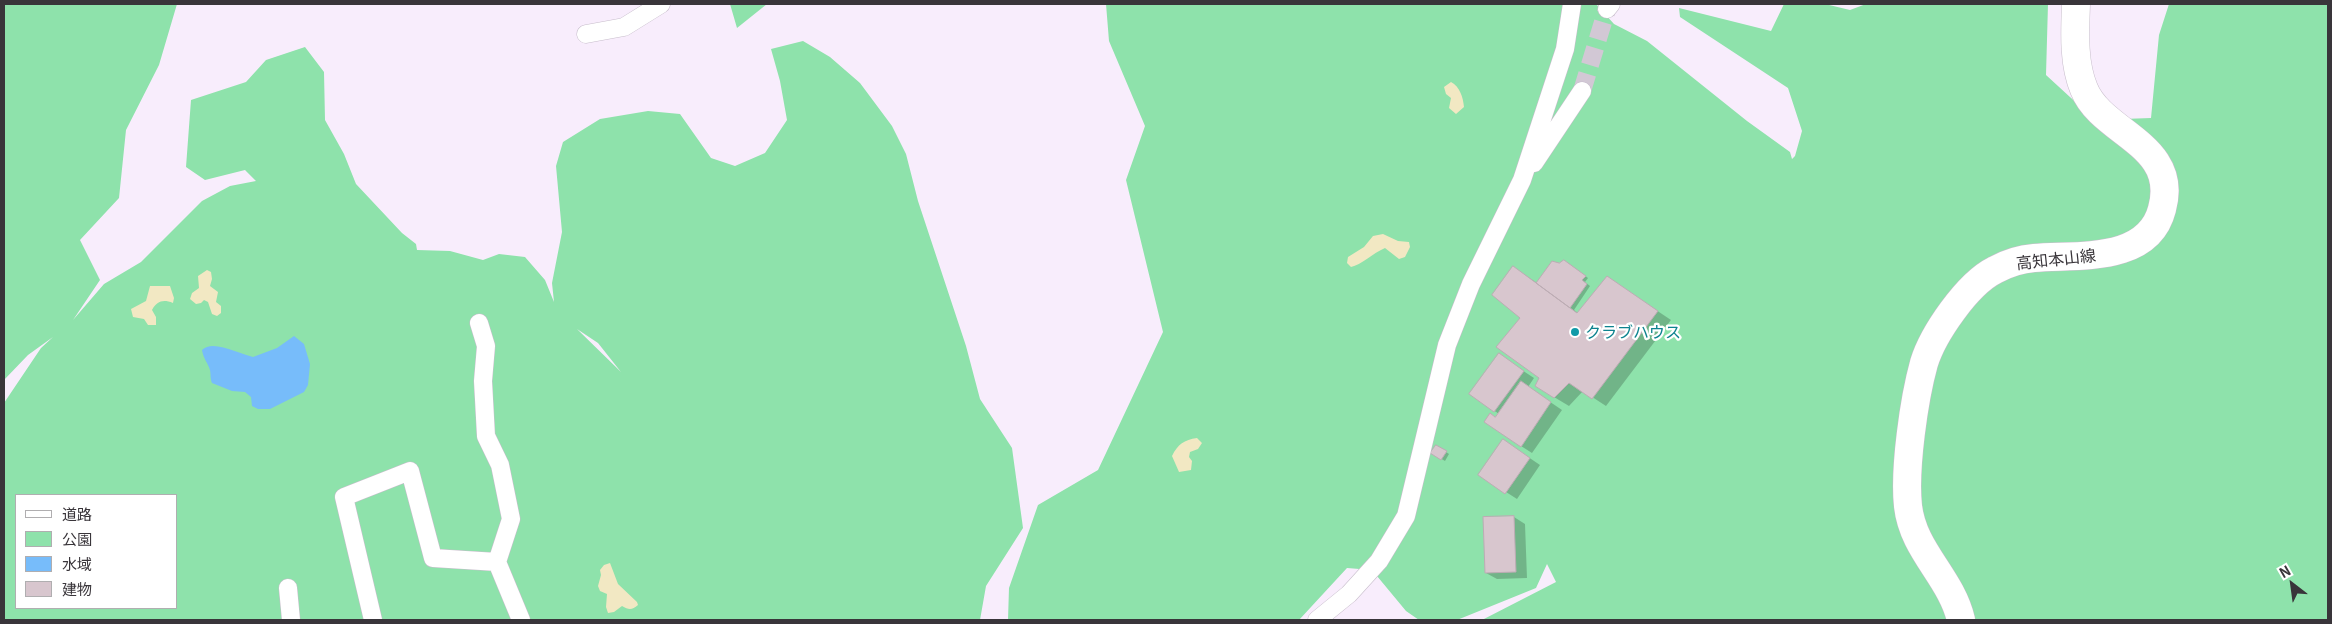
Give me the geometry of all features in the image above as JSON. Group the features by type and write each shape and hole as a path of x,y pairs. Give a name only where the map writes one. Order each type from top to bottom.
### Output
{"main road":[{"name":"高知本山線","path":"1961,620 1955,598 1913,532 1908,504 1910,453 1918,393 1924,362 1940,328 1971,288 1981,278 1994,270 2032,258 2102,254 2119,250 2148,235 2163,208 2164,184 2151,154 2101,112 2084,90 2075,38 2076,4"}],"street":[{"path":"586,34 624,27 661,4"},
{"path":"1317,620 1322,614 1349,594 1379,561 1406,516 1447,346 1471,284 1522,180 1565,50 1572,4"},
{"path":"1522,180 1582,91"},
{"path":"479,323 486,346 483,381 486,436 500,466 512,519 497,562 521,620"},
{"path":"373,620 344,496 410,471 433,558 497,562"},
{"path":"288,588 291,620"}],"green space":[{"path":"4,4 177,4 159,65 126,130 119,198 80,240 100,280 73,320 104,284 141,262 202,201 230,186 256,181 245,170 205,180 186,167 191,100 246,82 266,60 305,47 324,72 325,120 344,154 356,184 402,233 416,244 417,250 450,251 483,260 499,254 525,257 545,280 554,302 552,283 562,232 556,166 563,142 600,119 648,111 680,114 711,158 735,166 765,153 787,120 780,81 771,49 803,41 830,57 860,83 892,126 906,154 918,201 966,346 980,399 1012,448 1023,528 986,586 980,620 4,620 4,403 41,348 53,337 28,355 4,380","holes":["577,329 598,343 621,372"]},
{"path":"730,4 767,4 737,28"},
{"path":"1106,4 1596,4 1614,24 1647,41 1747,121 1790,152 1792,159 1795,156 1802,131 1788,88 1680,17 1679,8 1771,31 1784,4 1825,4 1850,10 1866,4 2048,4 2046,75 2095,120 2151,118 2159,35 2169,4 2328,4 2328,620 1482,620 1556,582 1547,564 1536,588 1457,620 1419,620 1406,611 1372,570 1347,568 1299,620 1008,620 1009,588 1038,505 1098,470 1163,332 1126,180 1145,126 1109,41"}],"sand":[{"path":"1451,82 1459,89 1464,103 1464,107 1456,114 1449,108 1451,98 1446,94 1444,87"},
{"path":"1383,234 1398,241 1409,242 1410,247 1405,257 1399,259 1385,248 1355,266 1351,267 1347,263 1348,257 1364,247 1373,236"},
{"path":"207,270 211,272 210,286 218,292 216,302 221,306 221,313 217,316 212,314 208,302 204,300 196,304 190,299 192,293 199,288 198,276"},
{"path":"150,286 170,286 174,298 173,303 166,301 158,303 152,310 156,317 156,325 148,325 144,319 133,317 131,309 146,301"},
{"path":"1197,438 1202,443 1198,449 1190,452 1191,470 1179,472 1172,456 1182,443"},
{"path":"610,563 618,584 637,602 638,605 634,608 629,609 622,606 614,612 608,613 606,607 607,594 600,591 598,586 601,575 600,570 604,565"}],"water":[{"path":"294,336 304,344 310,364 308,385 304,392 270,409 258,409 252,406 251,397 245,392 232,391 212,383 210,370 202,350 207,347 226,348 253,357 277,348"}],"building":[{"path":"1564,260 1586,276 1582,280 1587,284 1570,308 1536,283 1552,261 1559,263"},
{"name":"クラブハウス","path":"1513,266 1577,313 1607,276 1658,311 1592,399 1569,383 1554,398 1535,386 1539,378 1496,347 1520,318 1492,295"},
{"path":"1499,353 1524,371 1494,412 1469,394"},
{"path":"1521,381 1551,402 1521,447 1484,422 1490,413 1495,417"},
{"path":"1503,439 1530,458 1505,494 1478,475"},
{"path":"1436,445 1447,451 1441,460 1430,453"},
{"path":"1514,516 1516,572 1485,573 1483,517"}],"tunnel":[{"path":"1582,91 1607,9"}],"place":[{"name":"クラブハウス","path":"1575,332"}]}
